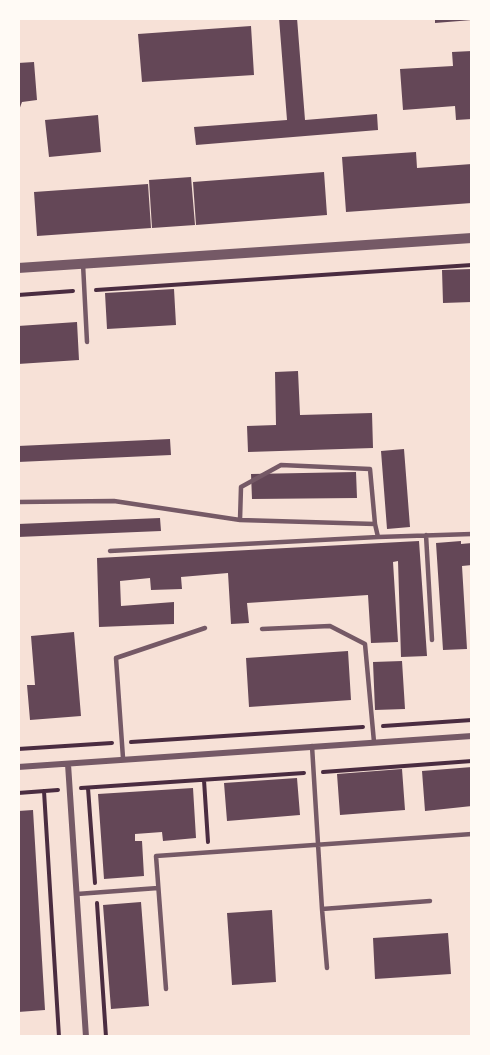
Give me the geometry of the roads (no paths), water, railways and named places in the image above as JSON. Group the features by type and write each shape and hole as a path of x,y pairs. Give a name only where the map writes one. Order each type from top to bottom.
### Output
{"street":[{"path":"18,268 472,238"},
{"path":"18,767 123,758 472,736"},
{"path":"68,764 86,1037"}],"lane":[{"path":"83,264 87,342"},
{"path":"240,520 241,487 281,465 370,469 378,537"},
{"path":"18,502 114,501 240,520 375,524"},
{"path":"110,551 472,534"},
{"path":"426,535 432,640"},
{"path":"262,629 330,626 365,644 374,742"},
{"path":"123,758 116,658 205,628"},
{"path":"312,746 327,968"},
{"path":"166,989 156,856 472,834"},
{"path":"77,894 158,888"},
{"path":"322,909 430,901"}]}
